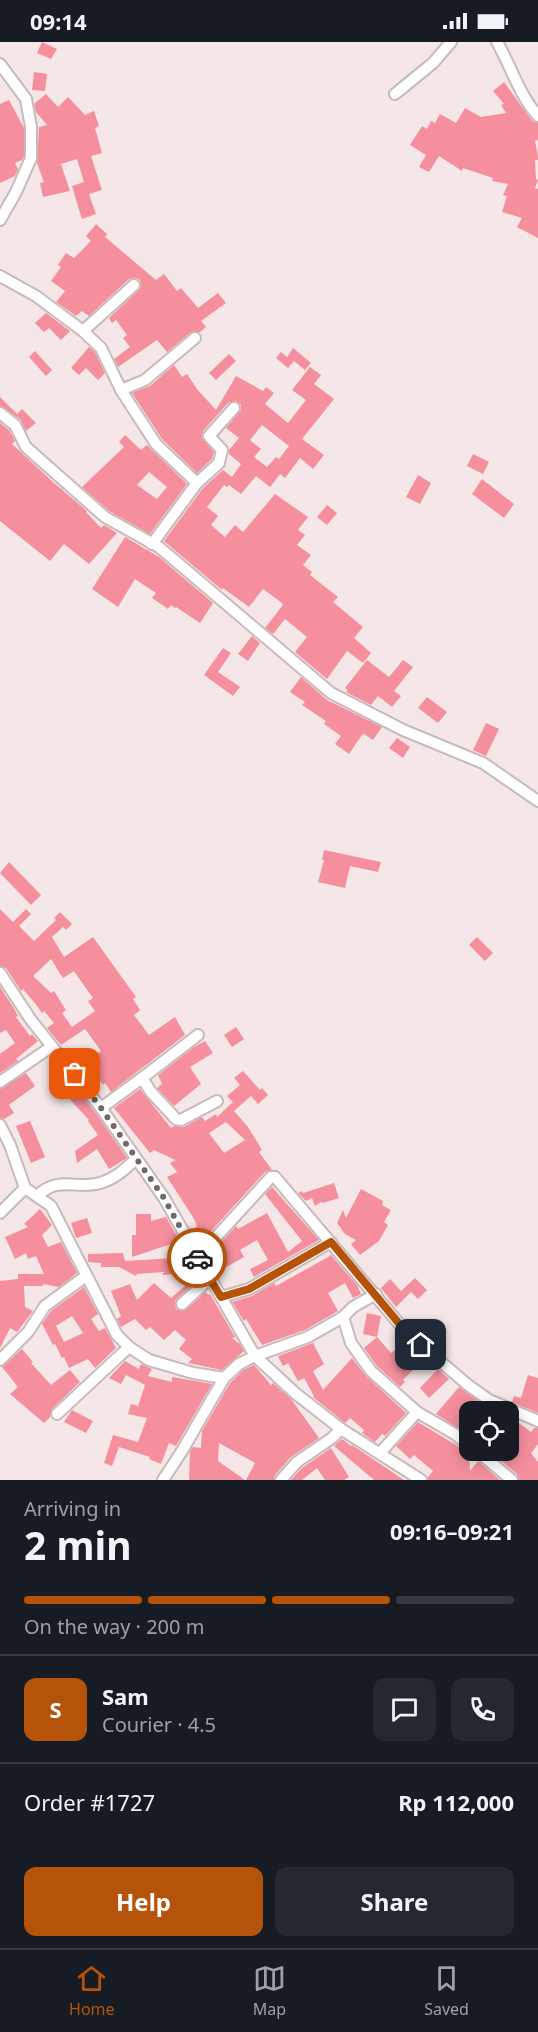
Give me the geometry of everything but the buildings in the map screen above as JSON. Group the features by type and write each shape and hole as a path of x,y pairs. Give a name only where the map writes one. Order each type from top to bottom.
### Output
{"street":[{"path":"395,94 433,63 451,42"},
{"path":"497,42 511,66 519,89 538,116"},
{"path":"0,64 26,99 31,127 31,158 16,192 0,219"},
{"path":"0,276 36,296 83,331 101,348 122,390 156,444 197,483"},
{"path":"83,331 134,285"},
{"path":"122,390 145,380 195,338"},
{"path":"152,544 197,483 219,463 222,450 209,436 234,408"},
{"path":"0,413 15,425 26,447 105,517 152,544 331,693 403,730 483,763 538,801"},
{"path":"0,973 51,1047 101,1108 164,1198 255,1356 295,1393 341,1429 421,1480"},
{"path":"101,1108 198,1035"},
{"path":"0,1082 51,1047"},
{"path":"142,1078 151,1092 176,1119 181,1120 217,1101"},
{"path":"0,1125 10,1145 24,1188 51,1206 111,1327 129,1347 149,1360 193,1373 224,1378"},
{"path":"37,1196 46,1187 60,1184 99,1183 122,1172 136,1159"},
{"path":"197,1258 275,1177 407,1333 489,1400 538,1421"},
{"path":"0,1213 24,1188"},
{"path":"221,1297 249,1289 331,1242"},
{"path":"0,1360 28,1332 45,1306 86,1276"},
{"path":"182,1304 209,1279"},
{"path":"163,1480 224,1378 239,1364 308,1337 343,1317 353,1307 376,1294"},
{"path":"343,1317 351,1343 371,1371 417,1412 459,1437"},
{"path":"57,1414 129,1347"},
{"path":"380,1453 417,1412"},
{"path":"281,1480 297,1462 332,1438 341,1429"},
{"path":"489,1461 512,1480"}],"way so far":[{"path":"75,1074 164,1198 197,1258"}],"route":[{"path":"197,1258 221,1297 249,1289 331,1242 407,1333 421,1345"}]}
